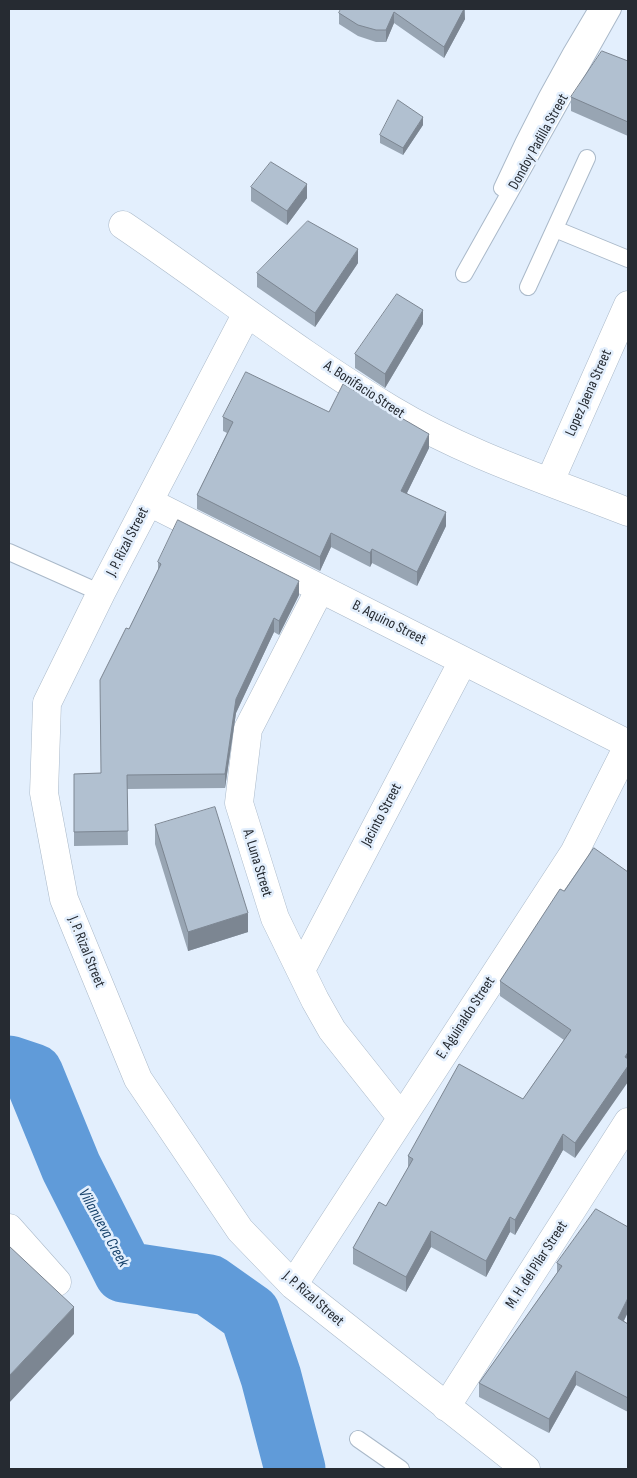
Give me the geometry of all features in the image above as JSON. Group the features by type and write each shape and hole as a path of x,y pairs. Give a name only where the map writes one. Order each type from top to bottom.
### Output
{"street":[{"name":"A. Bonifacio Street","path":"123,224 247,312 392,410 465,448 628,512"},
{"name":"Lopez Jaena Street","path":"550,481 628,306"},
{"name":"J. P. Rizal Street","path":"247,312 47,704 44,793 64,899 138,1079 240,1230 293,1284 518,1467"},
{"name":"B. Aquino Street","path":"149,502 628,745"},
{"name":"A. Luna Street","path":"320,588 248,729 239,803 275,918 301,970 332,1030 401,1117"},
{"name":"Jacinto Street","path":"301,970 463,661"},
{"name":"E. Aguinaldo Street","path":"293,1284 574,853 628,745"},
{"name":"M. H. del Pilar Street","path":"446,1407 628,1122"},
{"path":"9,1228 57,1282"}],"lane":[{"name":"Dondoy Padilla Street","path":"597,9 572,49 517,154 464,274 614,9"},
{"path":"528,287 587,158"},
{"path":"554,229 628,259"},
{"path":"9,552 102,593"},
{"path":"358,1439 401,1469"}],"building":[{"path":"341,9 464,9 444,47 394,12 386,30 376,30 358,25 339,13"},
{"path":"602,51 628,61 628,122 571,97"},
{"path":"398,100 423,117 403,148 380,135"},
{"path":"271,162 307,184 287,211 251,187"},
{"path":"308,221 358,249 315,313 257,273"},
{"path":"397,294 423,310 385,374 355,354"},
{"path":"246,372 329,412 343,384 429,434 401,491 446,512 417,572 372,549 370,553 331,533 320,557 197,495 233,422 223,417"},
{"path":"178,520 299,581 279,621 274,618 236,699 225,774 127,775 128,831 74,832 74,774 101,773 100,680 126,628 129,629 161,564 158,562"},
{"path":"215,807 248,913 188,932 155,825"},
{"path":"594,848 628,872 628,1052 625,1057 628,1059 628,1066 575,1143 563,1134 515,1220 510,1217 486,1261 431,1231 406,1277 353,1248 379,1202 386,1206 413,1159 408,1156 459,1064 523,1099 571,1030 500,981 560,889 564,891"},
{"path":"596,1209 628,1227 628,1298 618,1318 628,1324 628,1398 576,1371 549,1419 479,1383 562,1266 557,1263"},
{"path":"9,1246 74,1307 9,1376"}],"waterway":[{"name":"Villanueva Creek","path":"9,1066 33,1074 71,1167 124,1272 209,1285 250,1314 271,1377 295,1469"}]}
